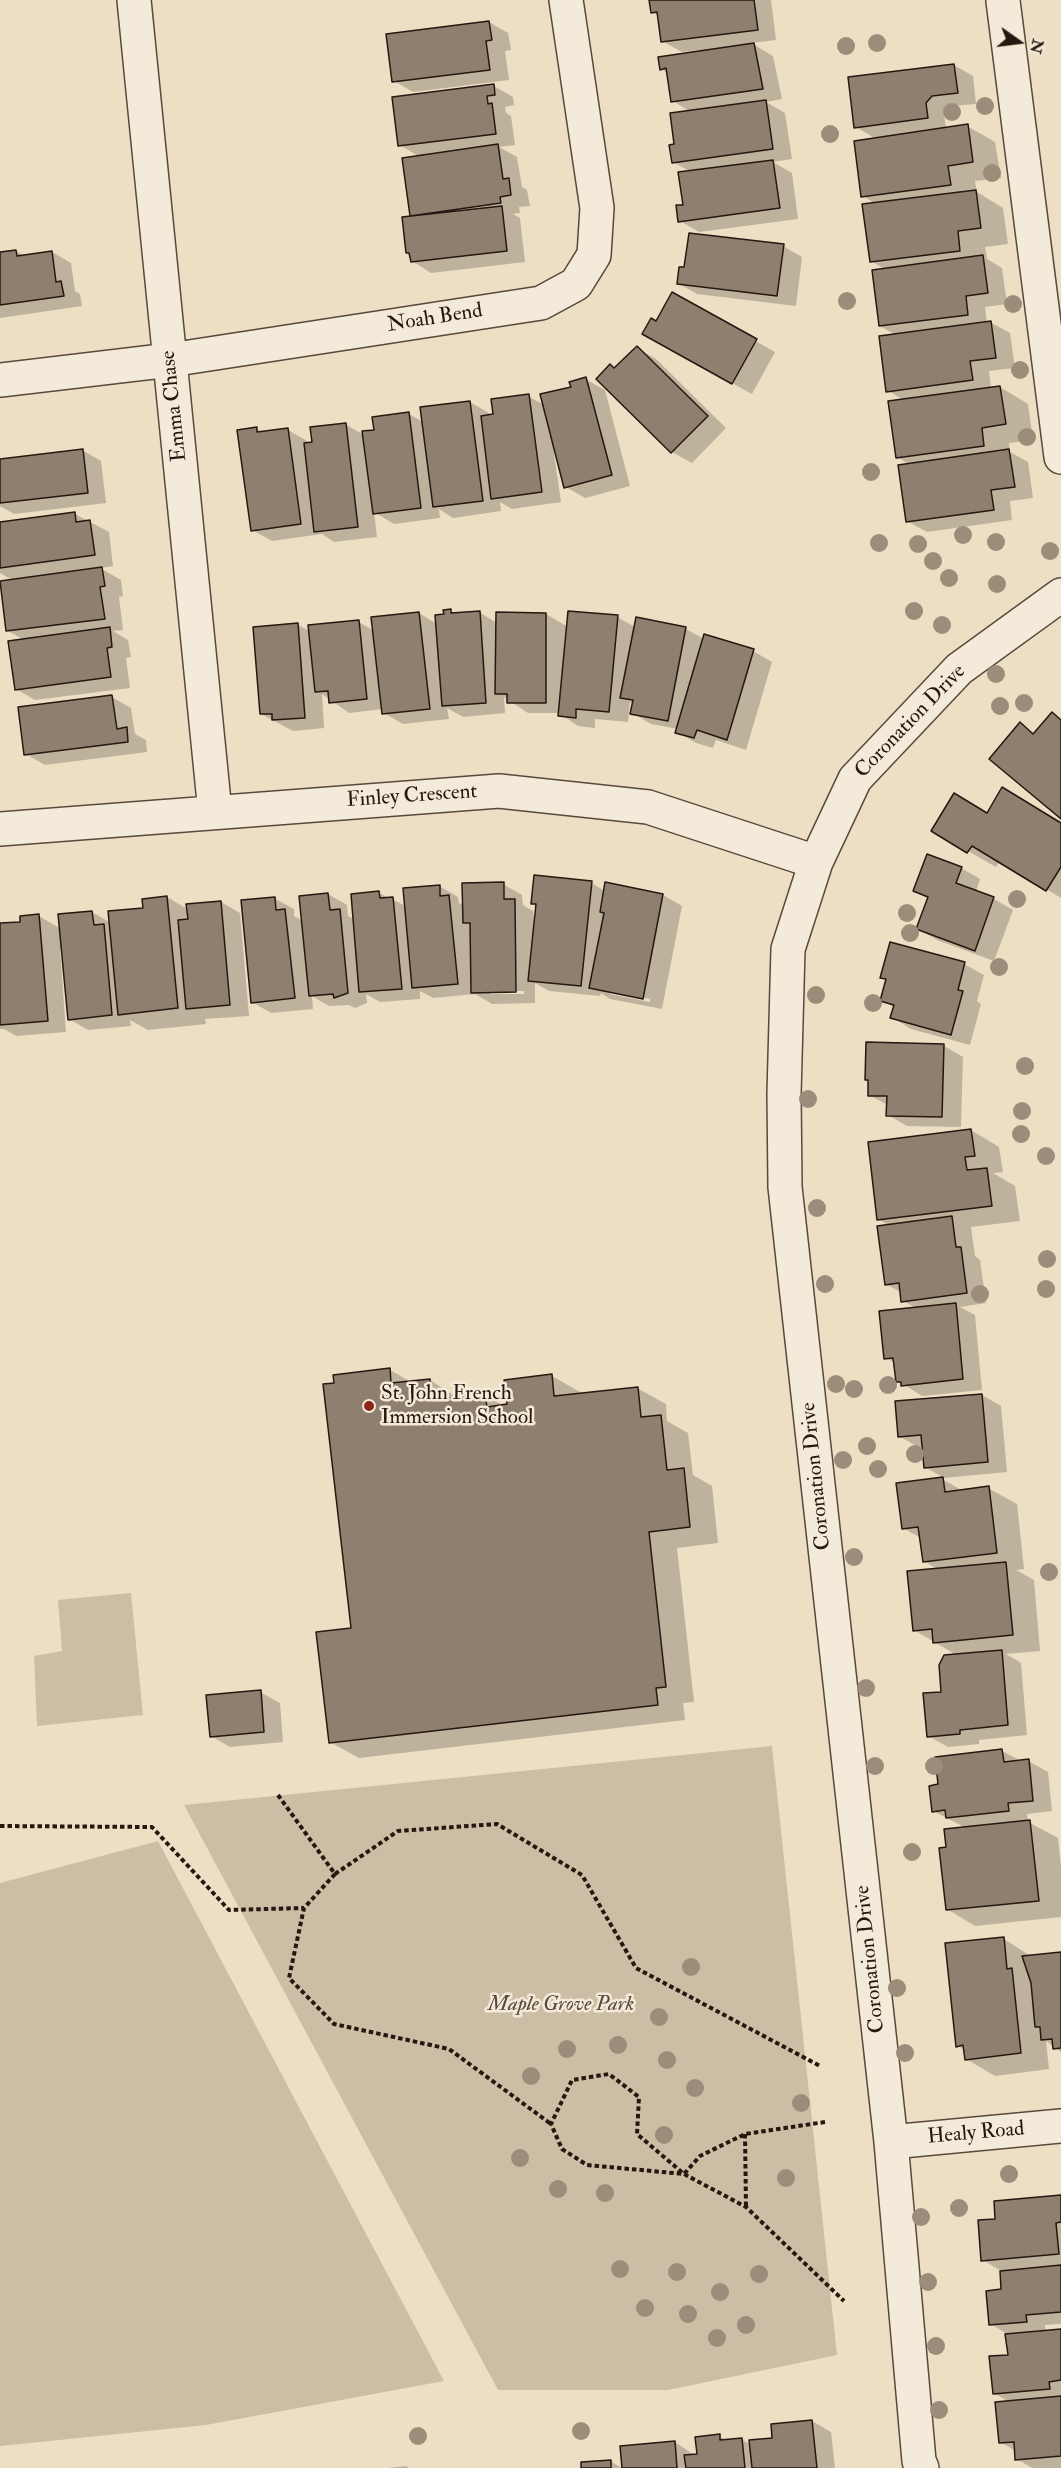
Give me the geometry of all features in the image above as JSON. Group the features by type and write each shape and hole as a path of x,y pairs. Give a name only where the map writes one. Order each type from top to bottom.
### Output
{"street":[{"name":"Emma Chase","path":"134,0 215,812"},
{"name":"Noah Bend","path":"0,380 170,360 541,303 576,284 594,255 597,208 566,0"},
{"path":"1003,1 1061,457"},
{"name":"Coronation Drive","path":"919,2466 891,2142 785,1187 784,1094 788,949 816,862 855,779 959,669 1061,595"},
{"name":"Finley Crescent","path":"0,829 499,791 648,807 816,862"},
{"name":"Healy Road","path":"891,2142 1061,2126"}],"path":[{"path":"278,1795 335,1874"},
{"path":"684,2174 587,2165 562,2149 551,2124 449,2049 334,2024 289,1978 304,1908 335,1874 398,1831 497,1824 582,1875 636,1968 820,2066"},
{"path":"0,1826 152,1827 229,1910 304,1908"},
{"path":"551,2124 572,2080 609,2074 639,2097 637,2134 684,2174 746,2207 844,2301"},
{"path":"684,2174 699,2156 745,2134 825,2122"},
{"path":"745,2134 746,2207"}],"green space":[{"path":"131,1593 143,1715 37,1726 34,1656 62,1651 58,1600"},
{"name":"Maple Grove Park","path":"772,1746 837,2355 668,2390 498,2390 184,1805"},
{"path":"158,1841 444,2381 206,2425 0,2446 0,1883"}],"building":[{"path":"649,0 754,0 758,30 661,42 657,12 651,13"},
{"path":"489,21 492,40 486,41 490,70 392,82 386,34"},
{"path":"754,43 763,89 671,102 666,68 660,70 658,57"},
{"path":"954,64 958,93 932,96 926,103 928,118 854,128 848,77"},
{"path":"494,84 495,95 487,96 488,104 492,103 496,134 398,146 392,97"},
{"path":"766,100 773,149 672,163 669,145 674,144 670,113"},
{"path":"968,124 973,162 948,166 951,185 861,197 854,141"},
{"path":"498,144 503,179 509,178 511,195 500,197 501,203 410,216 402,158"},
{"path":"773,160 780,208 678,222 676,205 683,205 678,172"},
{"path":"976,190 981,228 958,231 960,251 870,262 862,204"},
{"path":"502,206 507,251 411,262 409,253 406,253 402,217"},
{"path":"689,233 784,244 777,296 677,284 679,267 684,267"},
{"path":"16,250 17,256 52,251 56,282 61,281 64,296 0,305 0,252"},
{"path":"983,255 988,293 966,296 968,315 879,326 872,270"},
{"path":"672,292 757,339 732,384 642,334 651,318 656,321"},
{"path":"991,321 996,358 970,361 973,380 886,392 879,336"},
{"path":"637,346 708,416 671,453 596,379 610,364 614,368"},
{"path":"586,377 612,475 564,488 540,394 571,387 569,382"},
{"path":"1000,386 1006,424 982,428 984,446 896,458 888,401"},
{"path":"529,394 542,492 491,499 481,416 493,414 491,399"},
{"path":"470,401 483,501 433,507 420,407"},
{"path":"409,412 421,508 373,514 362,431 374,430 372,417"},
{"path":"346,423 358,527 314,532 304,443 312,442 310,427"},
{"path":"257,427 257,432 288,428 301,524 251,531 237,430"},
{"path":"83,449 88,493 0,503 0,459"},
{"path":"1009,449 1015,487 991,490 994,510 906,522 898,465"},
{"path":"75,512 76,522 90,520 95,555 0,568 0,522"},
{"path":"102,567 105,586 100,587 105,619 6,631 0,581"},
{"path":"451,609 451,613 480,611 486,703 442,706 435,615 444,614 443,610"},
{"path":"568,611 618,615 609,712 576,709 576,718 558,716"},
{"path":"419,612 430,709 382,714 371,617"},
{"path":"496,612 546,613 546,703 507,703 507,694 495,694"},
{"path":"636,617 686,627 668,721 630,714 633,700 620,698"},
{"path":"359,620 367,699 329,703 328,691 315,692 308,625"},
{"path":"298,623 305,718 272,720 272,714 260,714 253,627"},
{"path":"110,627 112,647 107,648 111,677 15,690 8,641"},
{"path":"704,634 754,649 727,740 697,730 694,738 675,733"},
{"path":"112,695 117,729 127,727 128,742 24,755 18,707"},
{"path":"1052,712 1061,720 1061,819 989,759 1020,722 1033,734"},
{"path":"1002,787 1061,823 1061,867 1046,891 972,846 967,853 931,831 954,793 987,813"},
{"path":"927,854 962,867 956,883 994,897 975,951 916,929 928,897 913,891"},
{"path":"534,875 592,881 581,986 528,981 536,904 531,904"},
{"path":"504,882 504,899 515,899 516,992 471,993 470,923 463,923 462,883"},
{"path":"605,882 663,894 643,999 589,988 604,913 600,912"},
{"path":"440,885 440,896 449,895 458,984 412,988 403,888"},
{"path":"379,891 380,898 393,897 402,989 359,992 351,894"},
{"path":"328,893 330,910 340,909 348,993 334,998 333,994 309,996 299,896"},
{"path":"167,896 178,1008 118,1015 108,911 143,908 142,899"},
{"path":"275,897 276,910 285,909 295,998 251,1003 241,900"},
{"path":"221,901 230,1005 186,1009 178,920 188,919 186,904"},
{"path":"92,911 94,925 104,924 112,1015 68,1020 58,914"},
{"path":"39,914 48,1021 0,1025 0,923 20,922 20,916"},
{"path":"890,942 965,962 958,990 963,991 951,1035 890,1018 894,1005 880,1001 886,979 880,978"},
{"path":"866,1042 944,1044 942,1117 886,1116 887,1096 868,1096 868,1080 865,1080"},
{"path":"971,1129 975,1156 965,1157 967,1170 987,1168 992,1206 877,1220 868,1142"},
{"path":"952,1216 956,1247 961,1247 967,1293 901,1302 899,1283 885,1285 877,1226"},
{"path":"956,1303 963,1379 901,1386 901,1382 896,1382 893,1358 884,1359 879,1311"},
{"path":"390,1368 391,1383 430,1379 432,1400 485,1394 487,1407 507,1404 504,1380 552,1374 554,1396 638,1387 641,1417 661,1415 667,1470 684,1468 690,1527 649,1532 666,1687 656,1688 658,1705 329,1743 316,1632 351,1628 323,1384 334,1383 333,1375"},
{"path":"982,1394 988,1462 924,1468 921,1435 898,1437 895,1401"},
{"path":"943,1477 945,1492 989,1486 997,1553 923,1562 918,1527 902,1529 896,1483"},
{"path":"1006,1562 1013,1635 933,1643 932,1629 913,1631 907,1571"},
{"path":"1002,1650 1008,1725 960,1730 960,1734 927,1737 923,1693 941,1692 939,1665 944,1655"},
{"path":"261,1690 264,1732 210,1737 206,1695"},
{"path":"1002,1749 1004,1762 1029,1759 1033,1801 1008,1803 1009,1811 946,1818 945,1810 932,1812 929,1786 938,1784 935,1757"},
{"path":"1030,1820 1039,1901 946,1910 939,1848 946,1847 944,1829"},
{"path":"1004,1937 1007,1969 1012,1968 1021,2053 965,2060 963,2045 956,2047 945,1943"},
{"path":"1061,1952 1061,2048 1053,2049 1052,2039 1041,2040 1040,2027 1035,2027 1031,1983 1022,1956"},
{"path":"1061,2195 1061,2222 1056,2223 1059,2254 981,2261 978,2220 995,2219 994,2201"},
{"path":"1061,2265 1061,2312 1026,2315 1027,2322 989,2325 986,2291 1001,2289 1000,2271"},
{"path":"1061,2329 1061,2380 1049,2382 1050,2389 993,2394 989,2356 1008,2355 1005,2334"},
{"path":"1061,2396 1061,2456 1015,2460 1014,2442 999,2443 995,2402"},
{"path":"812,2420 817,2468 752,2468 749,2440 772,2438 771,2424"},
{"path":"720,2434 720,2440 742,2438 745,2468 686,2468 684,2455 697,2454 695,2437"},
{"path":"675,2441 677,2468 622,2468 620,2446"},
{"path":"611,2460 611,2468 581,2468 581,2462"}],"place":[{"name":"St. John French Immersion School","path":"369,1406"}]}
